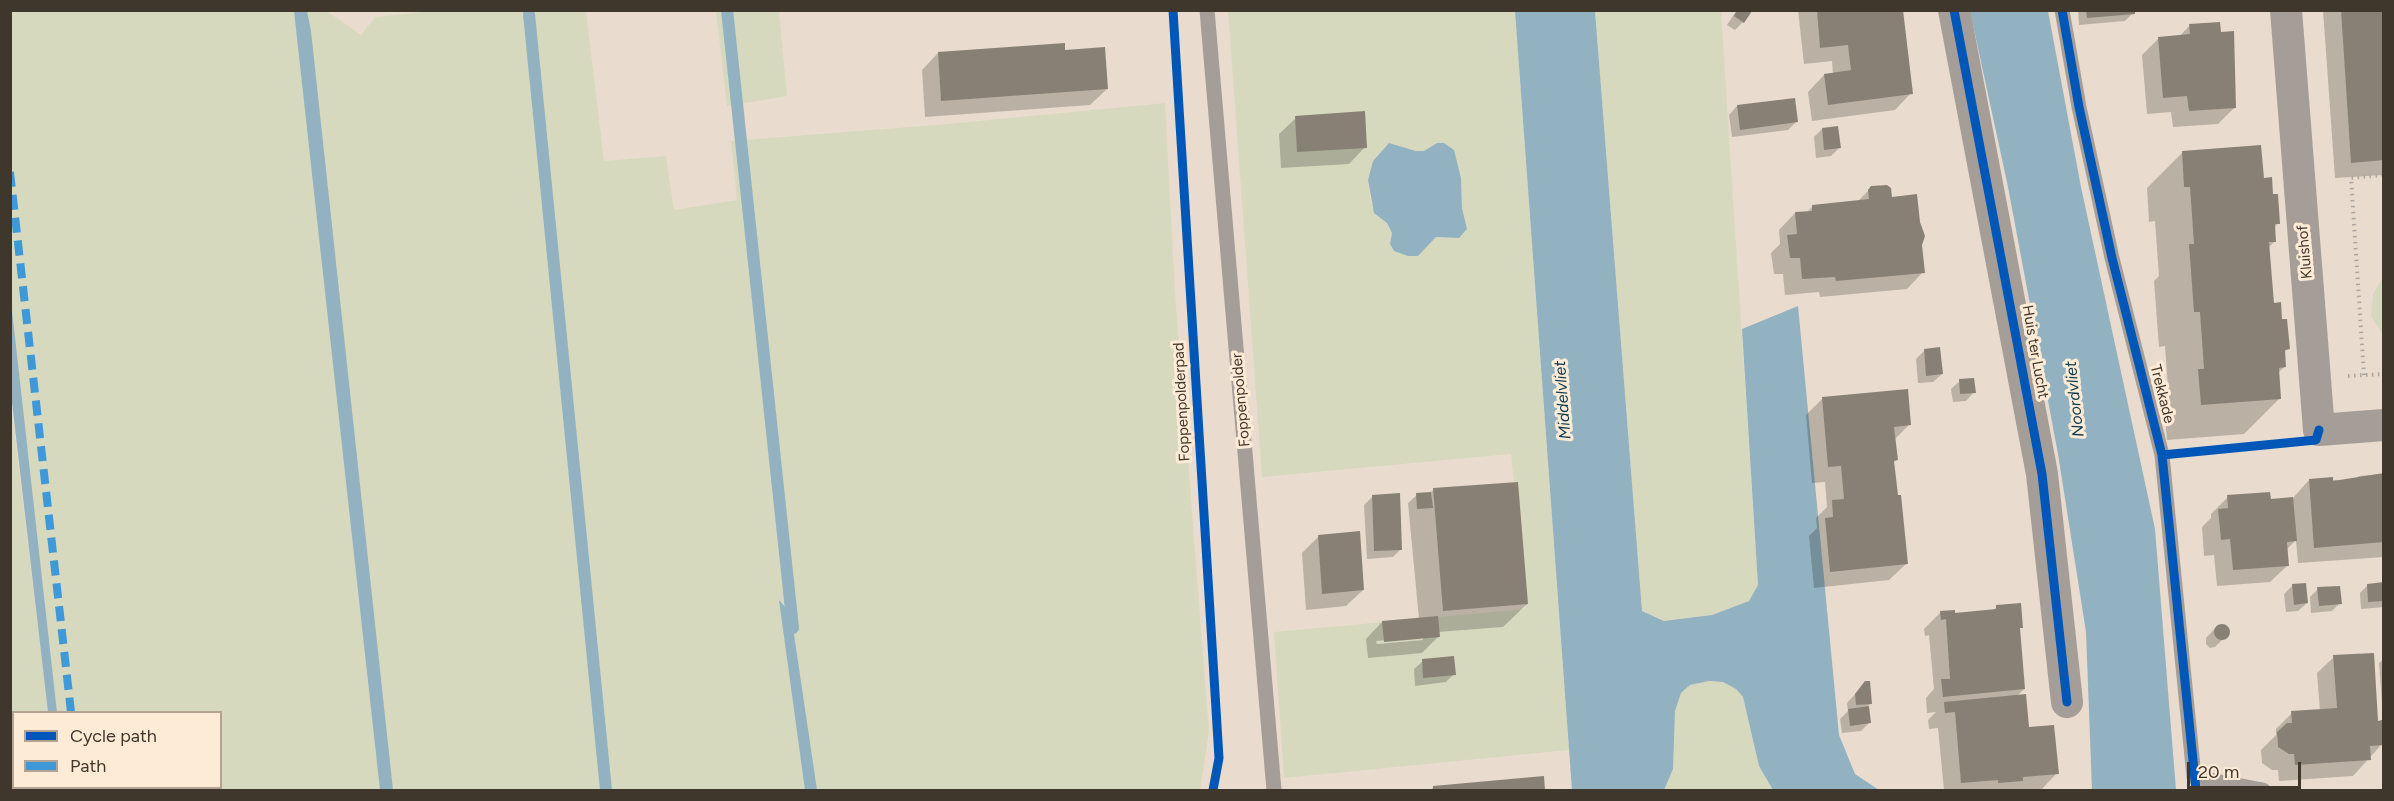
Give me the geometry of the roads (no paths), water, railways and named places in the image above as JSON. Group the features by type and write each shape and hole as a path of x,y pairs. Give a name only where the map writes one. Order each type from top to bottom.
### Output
{"street":[{"name":"Huis ter Lucht","path":"1954,10 2042,474 2067,702"},
{"name":"Kluishof","path":"2286,10 2319,430 2384,425"}],"lane":[{"name":"Foppenpolder","path":"1207,10 1274,790"},
{"name":"Trekkade","path":"2062,10 2079,107 2112,258 2162,455 2194,777 2263,790"}],"water":[{"path":"294,11 307,11 311,31 393,790 380,790"},
{"name":"Middelvliet","path":"1515,11 1595,11 1642,611 1664,621 1712,615 1749,601 1758,585 1742,329 1798,306 1839,735 1855,774 1879,790 1773,790 1759,766 1743,697 1736,689 1723,682 1709,681 1690,685 1681,693 1675,711 1673,769 1664,790 1572,790"},
{"name":"Noordvliet","path":"1970,11 2048,11 2081,187 2155,529 2176,790 2092,790 2086,632 2058,454 2008,187"},
{"path":"1389,143 1424,151 1437,143 1444,143 1454,150 1461,178 1462,208 1467,229 1459,238 1436,237 1418,256 1408,256 1394,251 1390,244 1392,233 1387,223 1374,213 1368,180 1373,161"},
{"path":"10,301 57,711 48,711 11,394"},
{"path":"779,600 791,614 817,790 805,790"}],"waterway":[{"path":"727,10 793,628"},
{"path":"529,14 606,790"}]}
